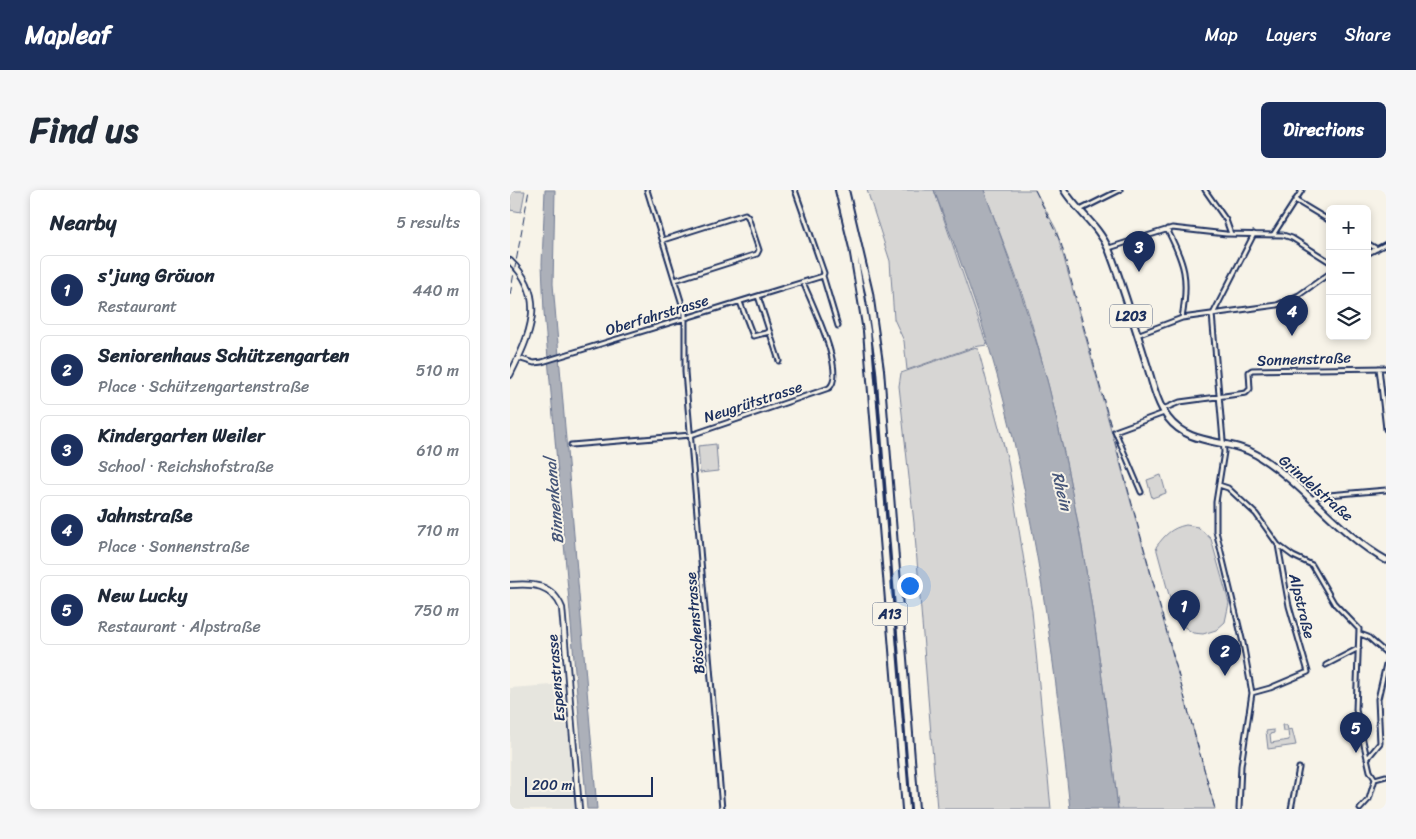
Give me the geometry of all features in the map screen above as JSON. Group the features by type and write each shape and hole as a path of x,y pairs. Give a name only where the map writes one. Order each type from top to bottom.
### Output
{"highway":[{"name":"A13","path":"838,190 855,258 866,331 906,809"},
{"name":"A13","path":"845,190 870,293 878,354 915,809"}],"main road":[{"name":"L203","path":"1064,190 1094,226 1108,248 1164,410 1176,426 1190,436 1224,445"},
{"name":"Grindelstraße","path":"1224,445 1245,450 1258,456 1312,499 1359,542 1386,560"}],"street":[{"name":"Böschenstrasse","path":"647,190 685,318 685,372 722,809"},
{"path":"795,190 824,273 823,276 838,326"},
{"path":"1080,210 1120,190"},
{"path":"1205,190 1226,220 1231,234"},
{"path":"1273,235 1302,190"},
{"path":"1296,200 1326,218"},
{"path":"663,240 745,214 748,216 759,250 757,254 675,280"},
{"path":"1167,228 1176,243 1187,288 1182,318"},
{"path":"1108,248 1167,228 1292,238 1326,259"},
{"path":"1239,809 1241,766 1252,693 1241,634 1217,538 1215,519 1224,445 1212,314 1254,234"},
{"path":"1371,252 1386,244"},
{"path":"1371,245 1377,249"},
{"path":"510,261 523,276 529,288 533,309 531,327 510,375"},
{"name":"Oberfahrstrasse","path":"518,358 534,363 542,362 823,276"},
{"path":"1137,335 1182,318 1280,304 1299,295 1326,276"},
{"name":"Neugrütstrasse","path":"572,445 691,435 805,397 833,385 835,380 830,351 803,282"},
{"path":"758,296 779,361"},
{"path":"740,302 753,336 770,332"},
{"path":"1379,368 1386,429"},
{"name":"Sonnenstraße","path":"1220,396 1249,392 1248,375 1252,370 1386,368"},
{"path":"1141,492 1114,431 1180,402 1220,396"},
{"name":"Alpstraße","path":"1219,485 1228,488 1252,510 1278,545 1293,556 1312,565 1324,581 1334,603 1359,629 1360,634 1368,637 1386,653"},
{"path":"1312,499 1317,496 1386,490"},
{"name":"Alpstraße","path":"1252,693 1270,688 1308,672 1288,606 1278,545"},
{"name":"Espenstrasse","path":"510,585 540,585 554,594 562,608 580,809"},
{"path":"1360,634 1356,710 1371,775 1375,779"},
{"path":"1326,665 1359,648"},
{"path":"1367,760 1380,743 1378,699 1386,664"},
{"path":"1291,809 1299,768"},
{"path":"1375,779 1386,776"},
{"path":"1360,809 1369,799 1375,779"}],"shaded area":[{"path":"867,190 934,190 987,345 973,347 907,370 904,341 894,319 890,261"},
{"path":"984,190 1035,190 1056,229 1215,809 1118,809 1094,623 1061,439 1030,318"},
{"path":"510,191 525,191 521,212 510,210"},
{"path":"973,348 978,349 1008,461 1032,611 1051,809 937,809 914,523 899,386 901,373"},
{"path":"716,444 718,471 700,473 698,446"},
{"path":"1161,475 1166,493 1152,498 1147,480"},
{"path":"1186,525 1198,527 1211,539 1229,603 1225,622 1216,630 1203,634 1193,633 1176,621 1156,547 1169,533 1176,528"},
{"path":"566,684 576,809 510,809 510,688"},
{"path":"1282,725 1287,725 1288,730 1292,729 1296,745 1268,749 1266,731 1274,730 1274,733 1270,734 1271,743 1289,740 1288,731 1283,731"}],"water":[{"path":"545,190 555,190 553,284 597,809 587,809 544,312 542,264"},
{"name":"Rhein","path":"934,190 984,190 1024,302 1041,359 1067,466 1085,563 1100,661 1118,809 1070,809 1048,623 1038,561 1013,439 998,378 980,318"}],"railway":[{"path":"510,295 529,190"},
{"path":"1035,190 1061,243 1215,809"}],"place":[{"name":"Kindergarten Weiler","path":"1139,272"},
{"name":"Jahnstraße","path":"1292,336"},
{"name":"s'jung Gröuon","path":"1184,631"},
{"name":"Seniorenhaus Schützengarten","path":"1225,676"},
{"name":"New Lucky","path":"1356,753"}],"water label":[{"name":"Binnenkanal","path":"554,501"}]}
